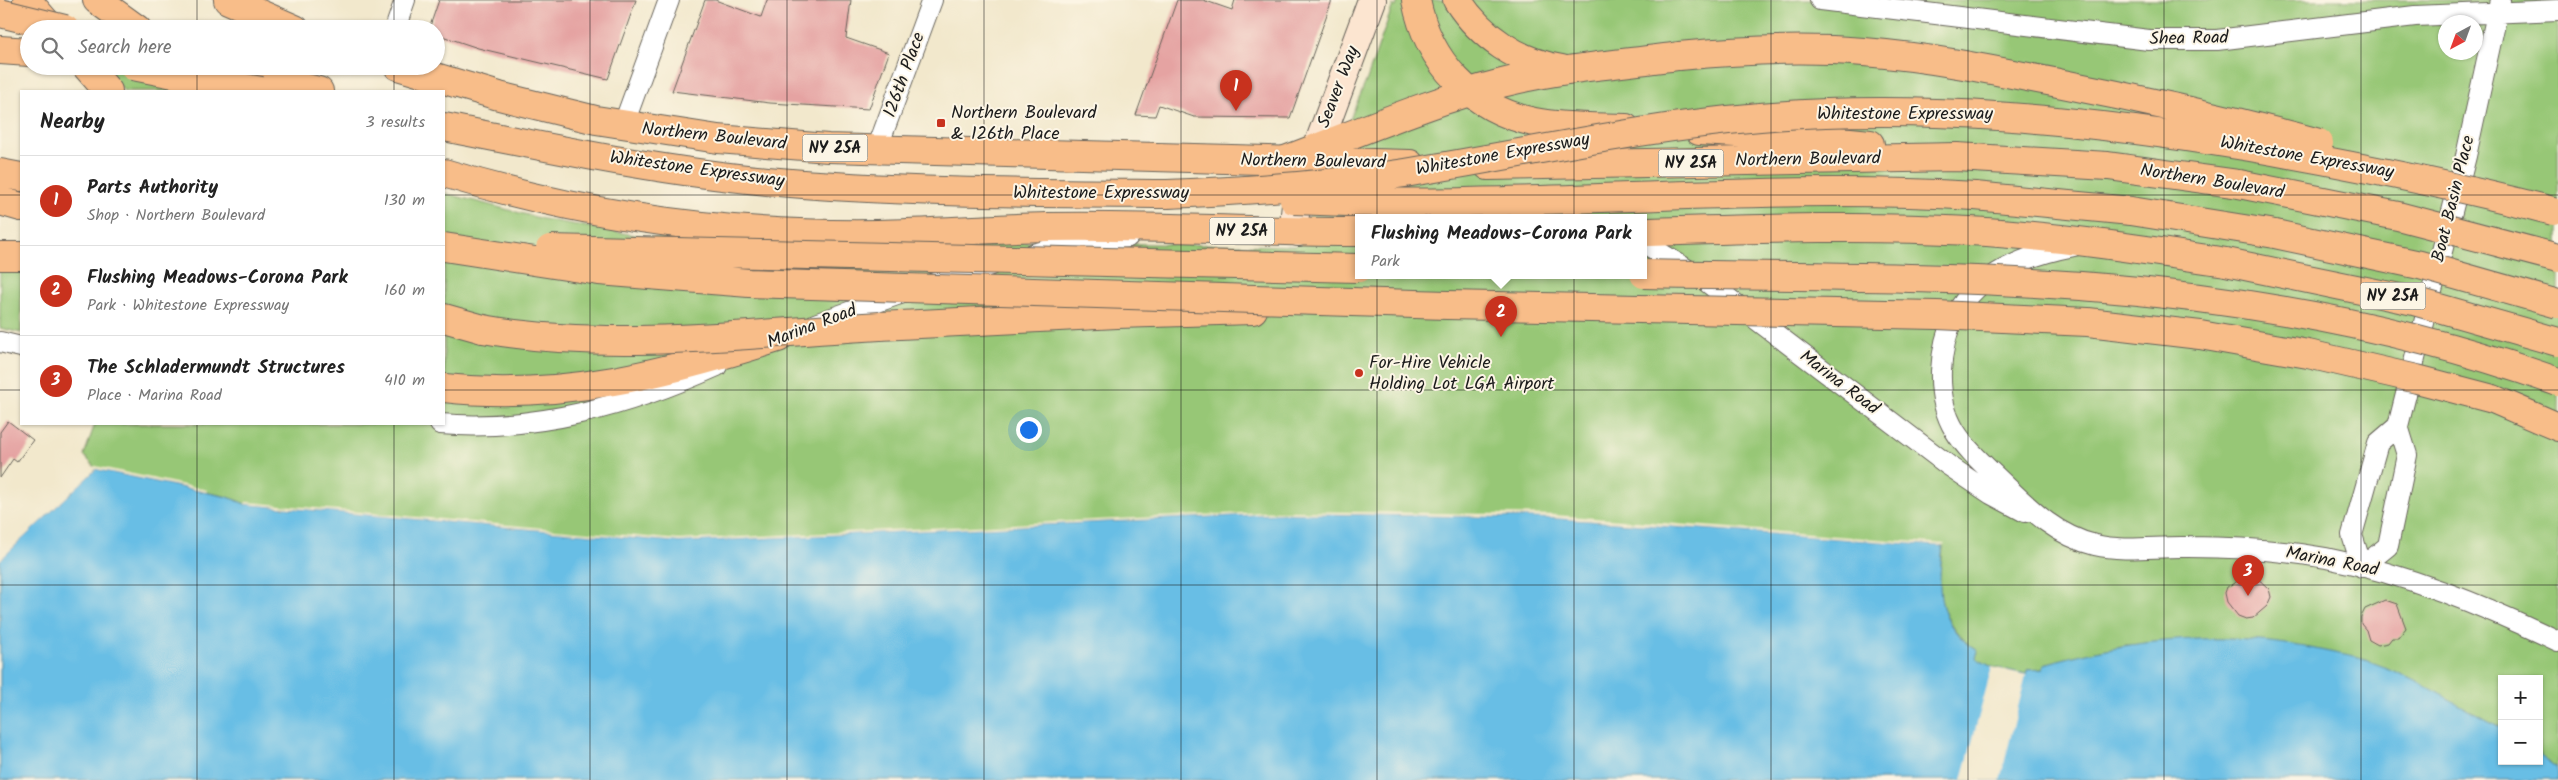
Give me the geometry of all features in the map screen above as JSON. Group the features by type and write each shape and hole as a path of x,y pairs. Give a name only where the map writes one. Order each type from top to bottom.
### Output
{"main road":[{"path":"27,0 44,20"},
{"path":"98,0 126,20"},
{"path":"228,0 274,20"},
{"name":"Seaver Way","path":"1298,232 1294,223 1294,211 1372,0"},
{"path":"1416,0 1426,34 1437,56 1452,76 1470,92 1514,116 1548,124 1789,136 2071,162"},
{"path":"1457,0 1483,32 1508,50 1535,62 1573,70"},
{"path":"0,13 28,20"},
{"path":"0,50 20,51"},
{"path":"1313,156 1470,92 1517,80 1573,70 1679,56 1753,50 1827,50 1899,55 1972,66 2114,94 2259,127 2556,212"},
{"path":"94,75 107,90"},
{"path":"179,75 256,90"},
{"path":"211,75 238,90"},
{"path":"254,75 315,90"},
{"name":"Northern Boulevard","path":"428,75 498,96 623,126 753,143 877,149 1280,162 1313,156 1552,166 1919,157 2071,162 2239,184 2406,218 2558,258"},
{"name":"Whitestone Expressway","path":"445,127 546,147 693,172 805,184 946,192 1167,194 1265,188 1400,173 1617,135 1713,122 1793,115 1903,111 2015,116 2158,132 2396,174 2556,212"},
{"path":"445,122 546,147"},
{"path":"0,173 20,177"},
{"name":"NY 25A","path":"445,173 585,210 659,220 768,230 878,234 1050,227 1355,232"},
{"path":"1167,194 1386,202 1829,192 1939,194 2094,207 2423,256 2558,286"},
{"path":"0,201 20,207"},
{"name":"NY 25A","path":"1647,232 1890,228 1978,232 2095,243 2226,262 2414,301 2558,342"},
{"path":"2275,234 2420,265 2558,304"},
{"path":"445,242 633,252 1355,268"},
{"path":"445,247 599,272 708,281 1447,305 1937,315 2088,322 2182,333 2299,352 2408,376 2558,419"},
{"path":"0,256 20,256"},
{"path":"1647,274 2033,283 2188,296 2299,314 2370,329 2475,356 2558,382"},
{"path":"445,320 483,329 553,339 622,340 1108,314 1447,305"},
{"path":"445,388 497,391 598,384 668,371 783,337"},
{"path":"2493,399 2558,427"}],"street":[{"path":"398,20 405,0"},
{"path":"623,126 669,0"},
{"name":"126th Place","path":"877,149 932,0"},
{"name":"Shea Road","path":"1820,0 2149,40 2218,40 2498,7 2558,10"},
{"name":"Boat Basin Place","path":"2398,426 2466,156 2498,7"},
{"name":"Marina Road","path":"445,424 515,423 582,414 610,407 674,386 783,337 897,295 1030,254 1079,243 1186,230"},
{"name":"Marina Road","path":"2039,518 1969,450 1951,426 1942,398 1941,366 1944,349 1949,330 1961,305 1977,286 1991,276 2017,263 2047,252 2095,243"},
{"name":"Marina Road","path":"1647,245 1703,279 1956,471 2002,501 2078,539 2110,548 2186,546 2264,551 2329,559 2434,589 2558,641"},
{"path":"0,342 20,347"},
{"path":"2398,426 2407,455 2388,546 2362,567 2352,535 2378,443 2398,426"}],"green space":[{"path":"1398,0 2558,0 2558,768 2543,757 2543,675 2498,675 2498,726 2366,660 2126,645 2044,664 2043,669 2027,670 2026,675 1992,667 1975,658 1978,651 1969,645 1955,630 1945,613 1939,582 1943,546 679,542 245,504 228,497 96,469 84,455 95,425 445,425 445,193 543,219 646,237 904,251 999,242 1296,246 1367,79 1393,5 1396,7"},
{"path":"110,75 180,75 206,90 123,90"},
{"path":"0,267 20,268 20,333 0,328"}],"water":[{"path":"96,469 228,497 245,504 679,542 1287,513 1552,518 1943,546 1940,592 1947,618 1954,630 1964,641 1978,651 1976,658 1992,667 2026,674 2027,670 2043,669 2044,664 2079,655 2149,642 2219,639 2290,644 2361,659 2401,674 2435,691 2498,726 2498,765 2543,765 2543,757 2558,768 2558,780 0,780 0,560"}],"pier":[{"path":"95,466 207,490 206,492 96,469 0,560 0,556"},
{"path":"246,502 679,540 1287,511 1552,515 1945,544 1943,546 1552,518 1287,513 679,542 245,504"},
{"path":"1992,667 2026,675 2000,780 1962,780"}],"building":[{"path":"439,0 636,0 608,79 478,48 445,37 445,20 432,20"},
{"path":"705,0 715,0 761,17 767,0 851,0 846,38 889,53 869,109 770,103 672,91"},
{"path":"1177,0 1203,0 1232,10 1235,0 1332,0 1290,118 1194,117 1159,105 1155,116 1136,115"},
{"path":"8,421 33,440 17,462 13,459 0,478 0,432"},
{"path":"2251,572 2269,589 2271,597 2267,606 2253,618 2246,619 2238,616 2227,602 2225,593 2227,587 2236,582 2241,575"},
{"path":"2385,600 2397,604 2406,628 2398,638 2392,638 2388,643 2378,645 2369,640 2366,630 2361,624 2361,617 2365,609"}],"place":[{"name":"Parts Authority","path":"1236,111"},
{"name":"Northern Boulevard & 126th Place","path":"941,123"},
{"name":"Flushing Meadows-Corona Park","path":"1501,337"},
{"name":"For-Hire Vehicle Holding Lot LGA Airport","path":"1359,373"},
{"name":"The Schladermundt Structures","path":"2248,596"}]}
